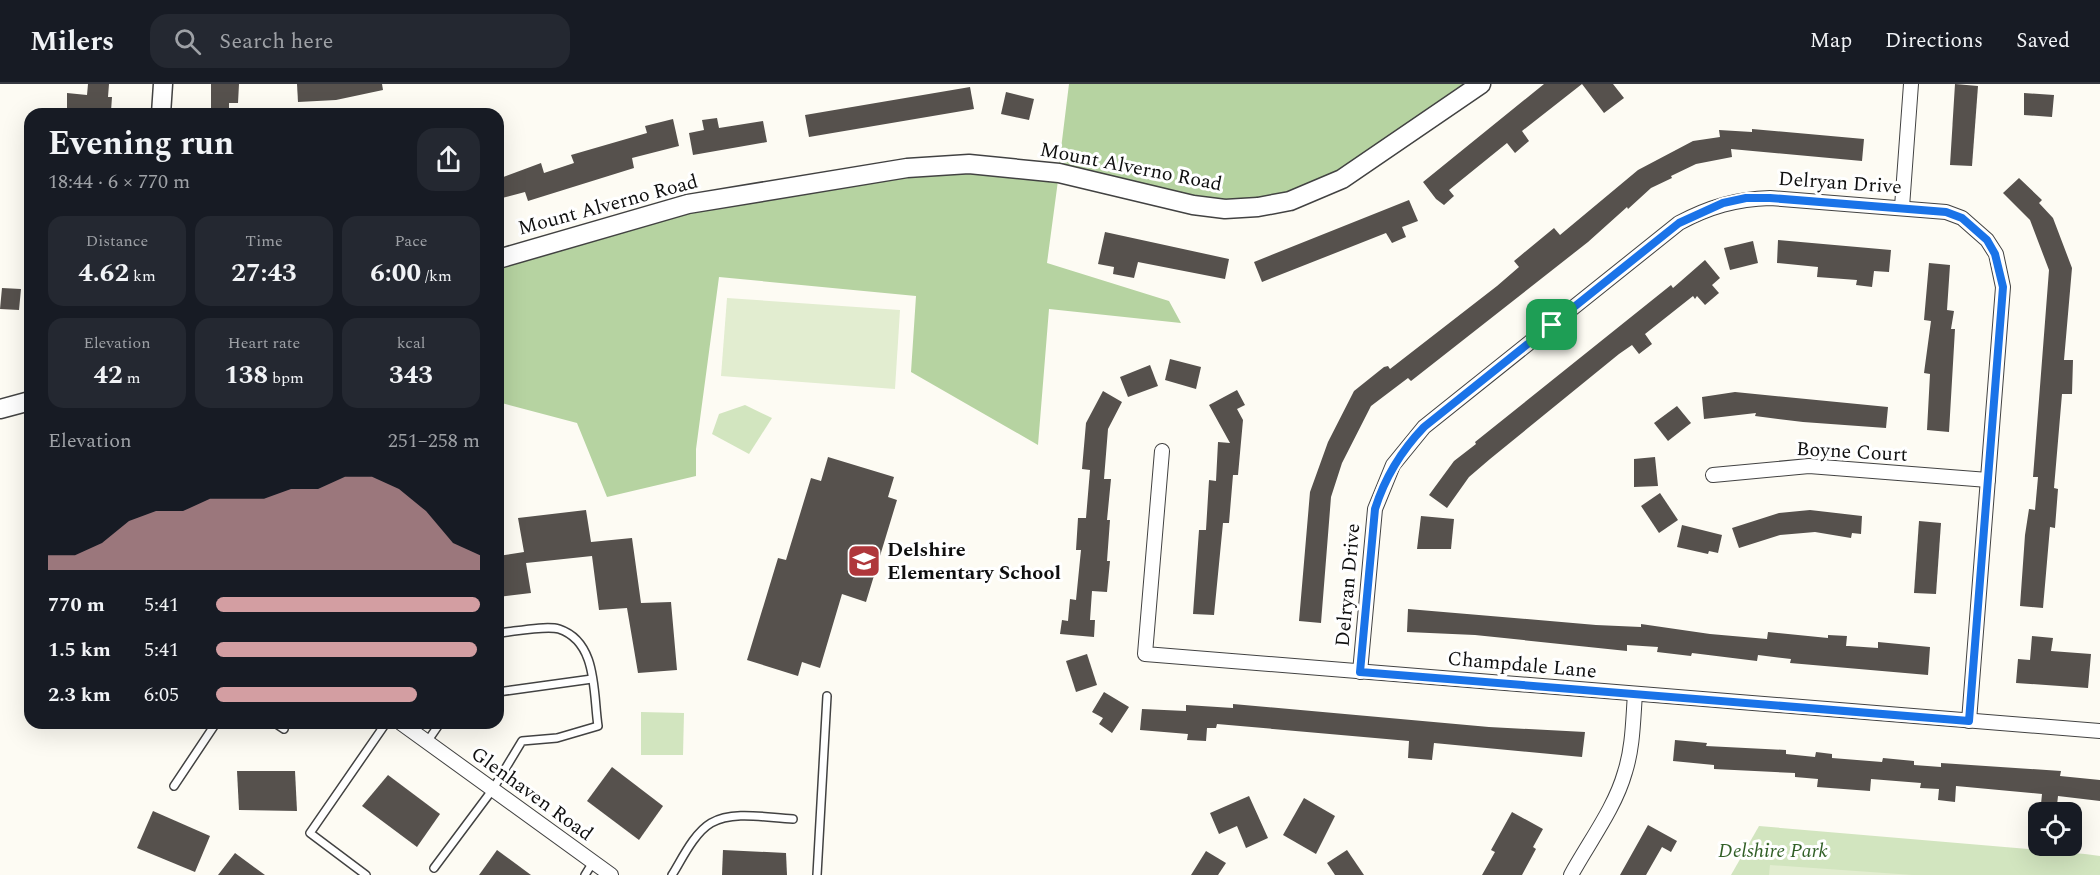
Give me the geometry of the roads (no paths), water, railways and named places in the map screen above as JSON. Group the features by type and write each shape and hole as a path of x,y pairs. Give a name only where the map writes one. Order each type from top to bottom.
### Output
{"street":[{"path":"162,108 164,84"},
{"name":"Mount Alverno Road","path":"504,257 688,204 907,168 969,164 1059,173 1192,205 1225,208 1257,207 1290,201 1342,179 1481,84"},
{"path":"1902,207 1911,84"},
{"name":"Delryan Drive","path":"1360,672 1375,509 1393,465 1424,427 1679,223 1700,212 1738,200 1770,198 1930,209 1962,218 1987,240 2001,270 2003,287 1969,721"},
{"path":"0,409 24,402"},
{"name":"Champdale Lane","path":"1162,451 1145,654 2100,731"},
{"name":"Boyne Court","path":"1713,475 1809,466 1988,480"},
{"path":"1571,875 1618,792 1631,746 1635,694"},
{"name":"Glenhaven Road","path":"409,729 611,875"}],"lane":[{"path":"434,868 493,789 522,741 557,738 598,726 590,659 576,639 557,628 504,632"},
{"path":"504,691 592,679"},
{"path":"817,875 827,696"},
{"path":"174,786 212,729"},
{"path":"366,875 310,833 382,729"},
{"path":"427,742 436,729"},
{"path":"672,875 693,842 710,824 729,816 793,819"},
{"path":"585,875 593,862"}],"place":[{"name":"Delshire Elementary School","path":"864,561"}],"park label":[{"name":"Delshire Park","path":"1773,851"}]}
